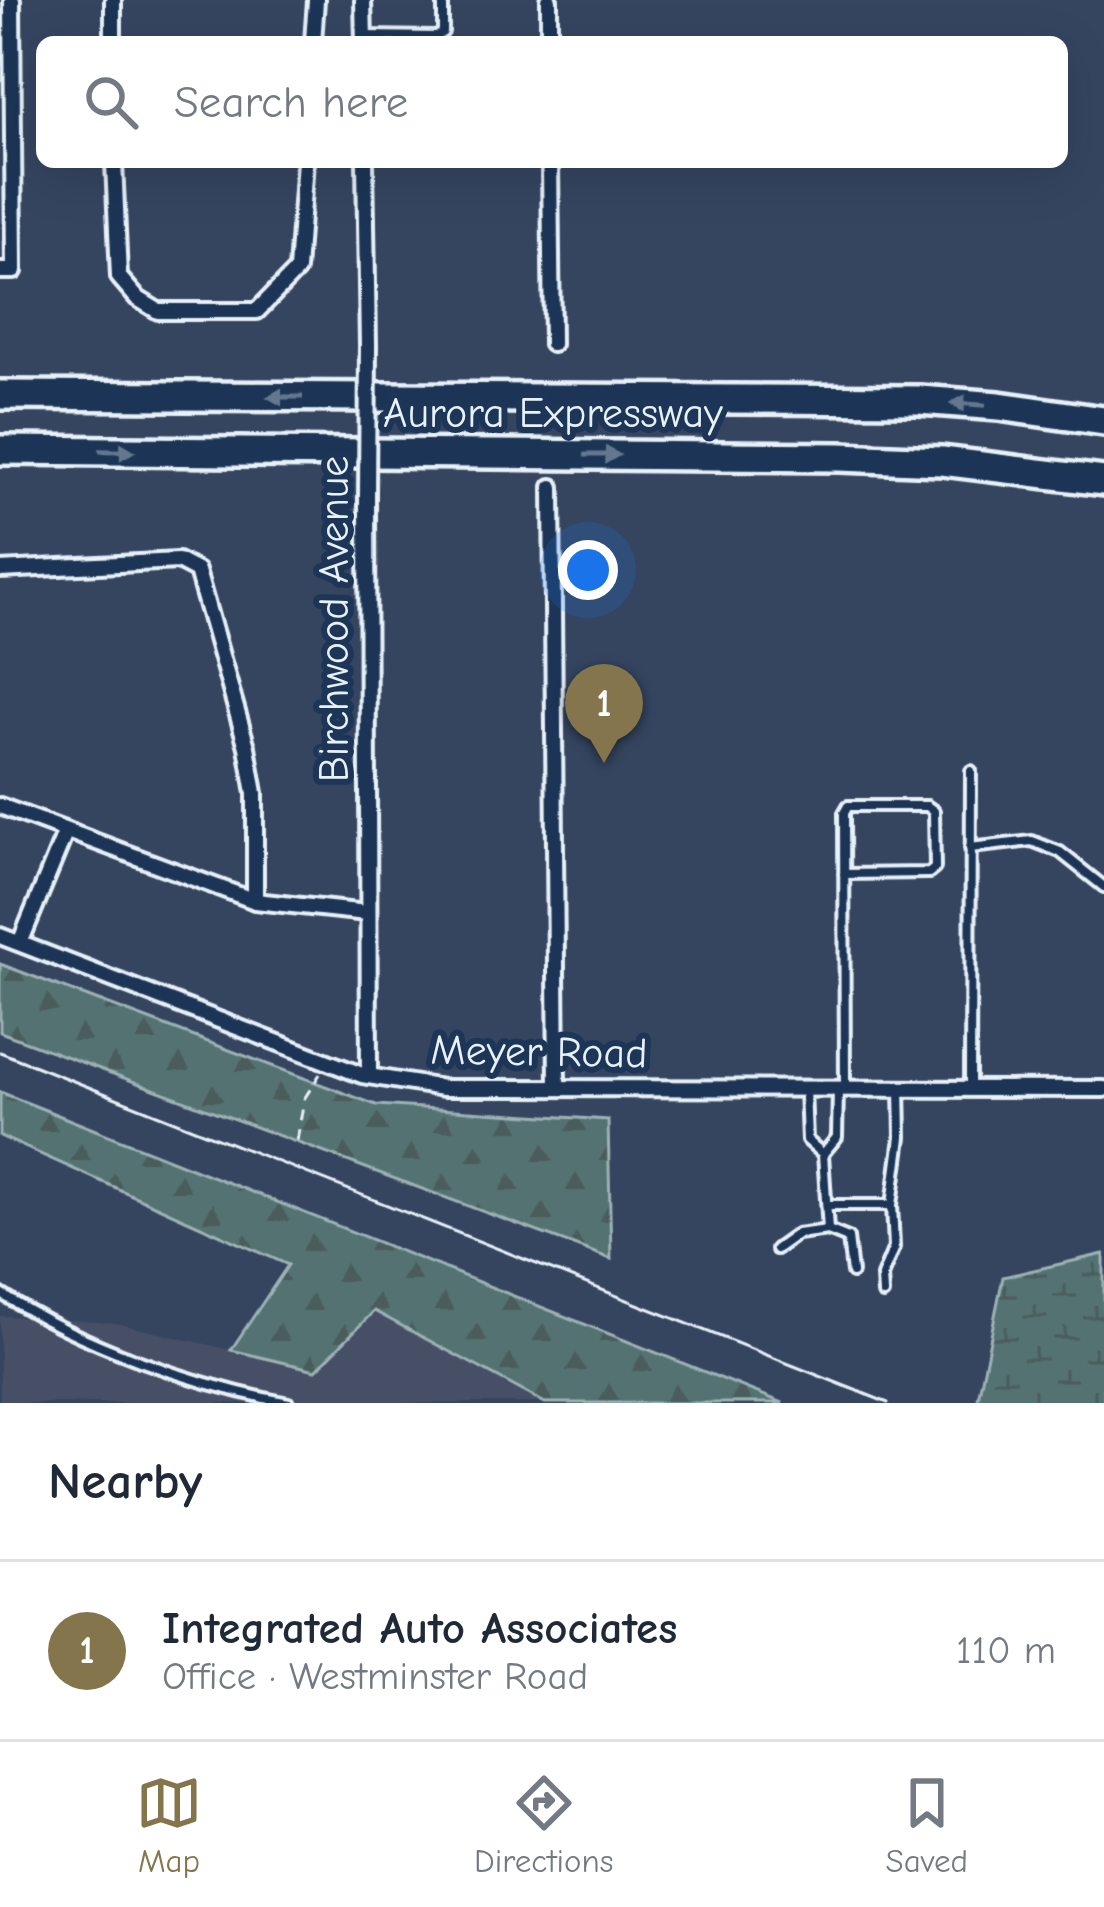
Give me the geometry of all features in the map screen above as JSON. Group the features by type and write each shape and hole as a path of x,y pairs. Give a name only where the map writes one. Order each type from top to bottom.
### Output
{"highway":[{"name":"Aurora Expressway","path":"0,394 897,400 999,406 1104,421"},
{"name":"Aurora Expressway","path":"0,450 840,457 942,461 1104,481"}],"street":[{"path":"0,271 14,271 12,0"},
{"path":"112,36 113,0"},
{"path":"313,36 316,0"},
{"path":"363,0 364,36"},
{"path":"549,0 549,36"},
{"path":"114,168 118,277 136,298 158,311 257,310 297,270 304,168"},
{"name":"Birchwood Avenue","path":"365,168 369,1076"},
{"path":"550,168 552,344"},
{"path":"551,487 557,1088"},
{"path":"0,570 178,561 197,571 247,747 255,793 255,901"},
{"path":"0,806 255,901 367,913"},
{"path":"20,943 66,831"},
{"name":"Meyer Road","path":"0,936 328,1063 369,1076 442,1088 1104,1089"}],"lane":[{"path":"438,36 443,32 443,0"},
{"path":"970,771 970,1088"},
{"path":"828,1230 823,1154 837,1137 841,1088 844,813 848,806 927,806 934,811 935,868 929,873 844,874"},
{"path":"970,848 1032,841 1060,852 1104,887"},
{"path":"805,1088 807,1140 823,1154"},
{"path":"883,1294 882,1276 894,1247 900,1088"},
{"path":"827,1205 892,1205"},
{"path":"776,1249 797,1234 828,1230 848,1238 852,1273"},
{"path":"0,1293 46,1323 206,1384 289,1403"}],"path":[{"path":"297,1141 304,1099 328,1063"}],"shaded area":[{"path":"374,1310 545,1403 0,1403 0,1316 116,1323 316,1370"}],"green space":[{"path":"0,964 376,1105 608,1120 611,1259 0,1032"},
{"path":"0,1092 783,1403 545,1403 374,1311 316,1370 231,1350 288,1265 0,1136"},
{"path":"1104,1254 1104,1403 977,1403 1003,1277"}],"railway":[{"path":"0,1052 888,1403"}],"place":[{"name":"Integrated Auto Associates","path":"604,763"}]}
